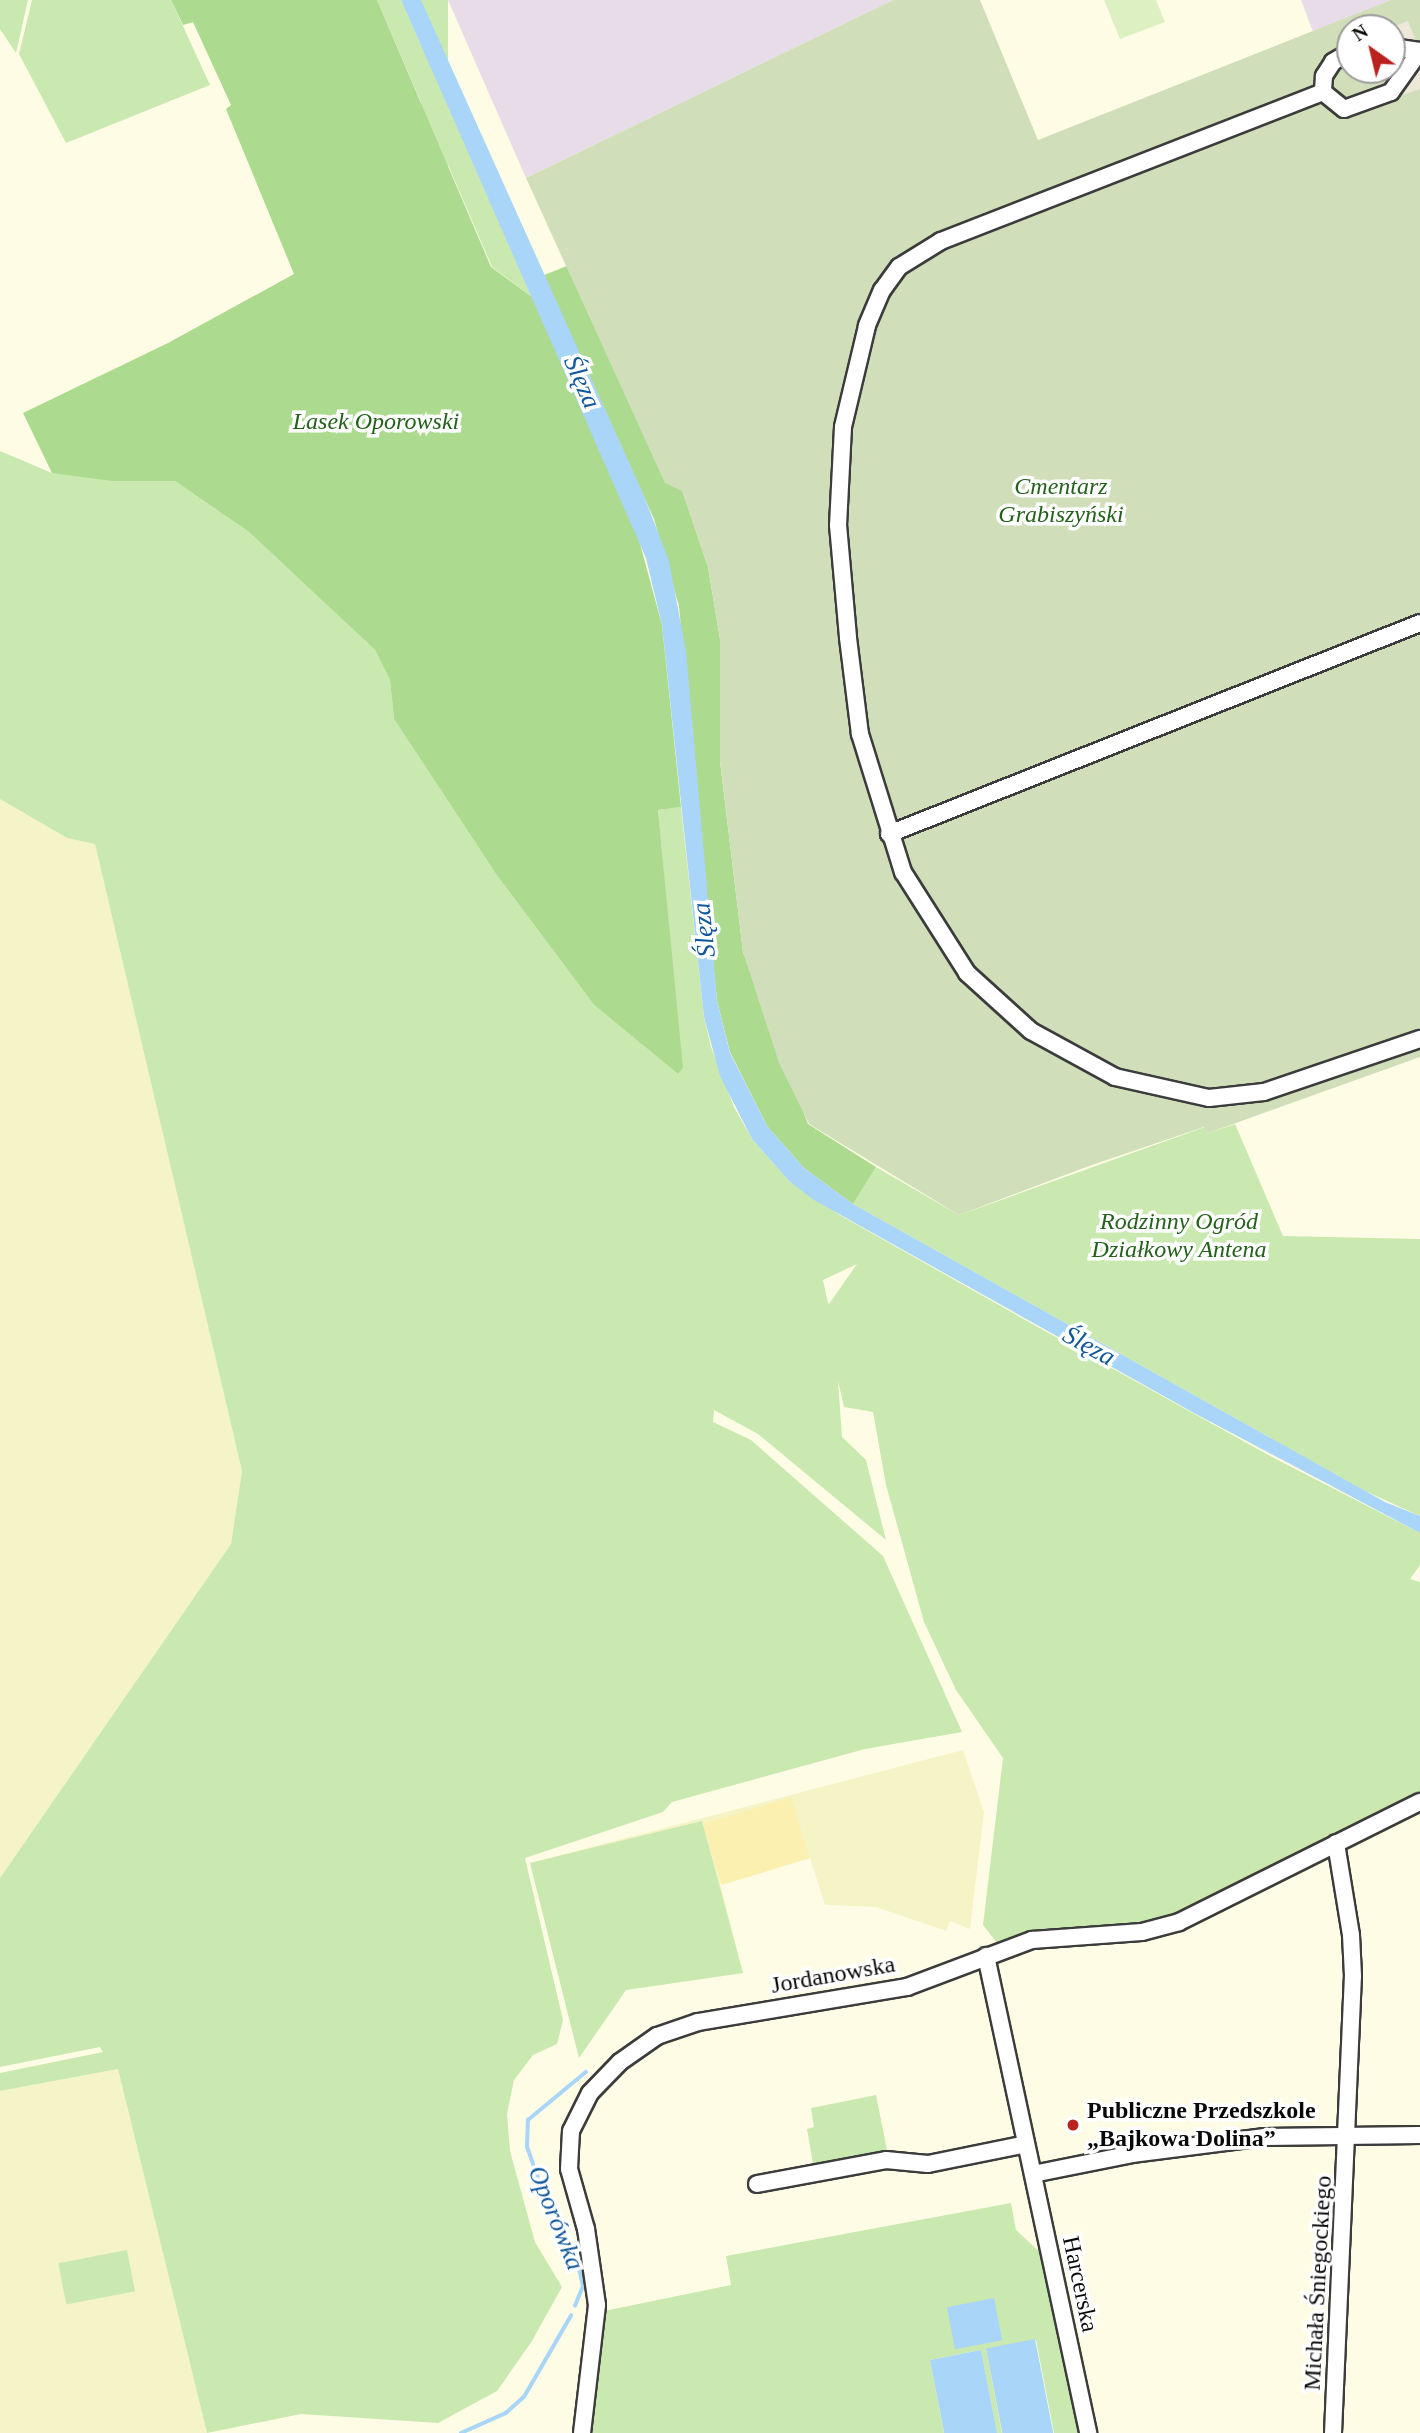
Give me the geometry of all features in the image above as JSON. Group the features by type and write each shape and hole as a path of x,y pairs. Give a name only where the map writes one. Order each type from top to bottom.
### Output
{"street":[{"path":"1322,92 1344,109 1370,102 1391,92 1420,51"},
{"path":"1322,92 1324,76 1336,60"},
{"path":"1322,92 941,241 899,267 882,290 867,326 844,427 838,525 860,734 903,872 967,973 1031,1031 1115,1077 1209,1098 1239,1096 1307,1079 1420,1039"},
{"path":"889,834 1420,623"},
{"name":"Jordanowska","path":"582,2433 597,2305 586,2229 569,2169 574,2122 597,2084 669,2030 907,1987 986,1956 1055,1936 1142,1931 1180,1922 1212,1910 1336,1843 1420,1802"},
{"name":"Michała Śniegockiego","path":"1334,2433 1348,2133 1351,1935 1336,1843"},
{"name":"Harcerska","path":"986,1956 1088,2433"},
{"path":"1033,2174 1191,2146 1348,2133 1420,2135"},
{"path":"757,2184 886,2160 928,2164 1026,2144"}],"shaded area":[{"path":"448,0 893,0 526,178"},
{"path":"1301,0 1391,0 1357,14 1336,14 1336,23 1313,32"},
{"path":"1408,21 1420,52 1420,89 1393,98 1388,84 1406,84"}],"green space":[{"path":"0,0 28,0 16,53 0,29"},
{"path":"32,0 171,0 210,85 66,143 19,54"},
{"name":"Lasek Oporowski","path":"171,0 377,0 491,267 532,297 552,337 635,525 662,625 681,807 658,810 683,1068 678,1074 594,1005 496,874 394,719 390,680 375,650 249,532 175,481 112,481 52,473 23,413 168,343 294,274 226,109 231,105 193,22 183,25"},
{"path":"377,0 401,0 532,297 492,267"},
{"path":"421,0 448,0 448,301 421,301"},
{"name":"Cmentarz Grabiszyński","path":"893,0 980,0 1038,140 1336,22 1336,84 1406,84 1406,14 1356,14 1391,0 1420,0 1420,1057 1208,1133 1204,1127 1089,1166 959,1215 809,1124 779,1063 743,952 720,761 720,639 708,567 682,491 665,483 526,178"},
{"path":"1104,0 1156,0 1165,22 1120,39"},
{"path":"567,266 665,482 682,490 708,567 720,639 720,761 743,952 808,1124 876,1167 853,1204 804,1168 767,1126 730,1052 717,1001 679,606 654,519 544,275"},
{"path":"0,451 52,473 175,481 249,532 375,650 390,680 394,719 496,874 594,1005 678,1074 682,1068 658,810 681,807 704,1017 711,1047 734,1107 752,1139 789,1181 838,1214 1036,1326 1272,1457 1420,1533 1420,1565 1410,1579 1420,1582 1420,1794 1306,1848 1217,1900 1160,1921 1047,1931 998,1944 983,1925 1003,1758 956,1690 924,1622 886,1485 873,1412 844,1407 838,1381 842,1437 866,1460 886,1540 758,1434 714,1410 713,1422 751,1440 883,1556 962,1732 865,1749 672,1802 663,1812 525,1858 563,2020 557,2044 533,2055 514,2080 507,2114 510,2151 535,2242 562,2287 532,2341 497,2391 438,2423 301,2414 207,2433 118,2069 0,2091 0,2073 103,2052 100,2047 0,2067 0,1878 231,1544 242,1471 95,844 67,838 0,799","holes":["857,1264 829,1304 823,1280"]},
{"path":"0,799 67,838 95,844 242,1471 231,1544 0,1878"},
{"name":"Rodzinny Ogród Działkowy Antena","path":"1235,1124 1283,1236 1420,1239 1420,1516 1365,1491 853,1204 876,1167 959,1215 1205,1127 1208,1133"},
{"path":"963,1750 984,1812 970,1929 950,1921 946,1931 876,1907 825,1905 810,1858 720,1883 743,1973 626,1990 579,2058 530,1863"},
{"path":"702,1821 743,1973 626,1990 579,2058 530,1863"},
{"path":"118,2069 207,2433 0,2433 0,2091"},
{"path":"876,2095 887,2150 813,2164 807,2129 814,2127 811,2108"},
{"path":"1011,2203 1016,2230 1042,2254 1080,2433 1054,2433 1036,2340 986,2349 1002,2433 997,2433 981,2350 930,2360 944,2433 587,2433 592,2372 599,2363 604,2311 731,2285 726,2256"},
{"path":"127,2250 135,2291 66,2305 58,2263"}],"sand":[{"path":"791,1797 810,1858 722,1885 703,1824"}],"water":[{"name":"Ślęza","path":"401,0 421,0 644,496 669,561 686,651 717,1001 730,1053 767,1126 804,1168 853,1204 1385,1502 1420,1516 1420,1533 1194,1413 814,1200 789,1181 752,1139 720,1076 704,1017 662,625 646,558"},
{"path":"994,2298 1002,2340 955,2349 947,2307"},
{"path":"1035,2339 1053,2433 1002,2433 986,2349"},
{"path":"981,2350 997,2433 944,2433 930,2360"}],"waterway":[{"name":"Oporówka","path":"575,2306 583,2286 578,2264 554,2224 527,2147 528,2120 586,2072"},
{"name":"Oporówka","path":"461,2433 506,2413 524,2397 571,2316"}],"place":[{"name":"Publiczne Przedszkole „Bajkowa Dolina”","path":"1073,2125"}]}
